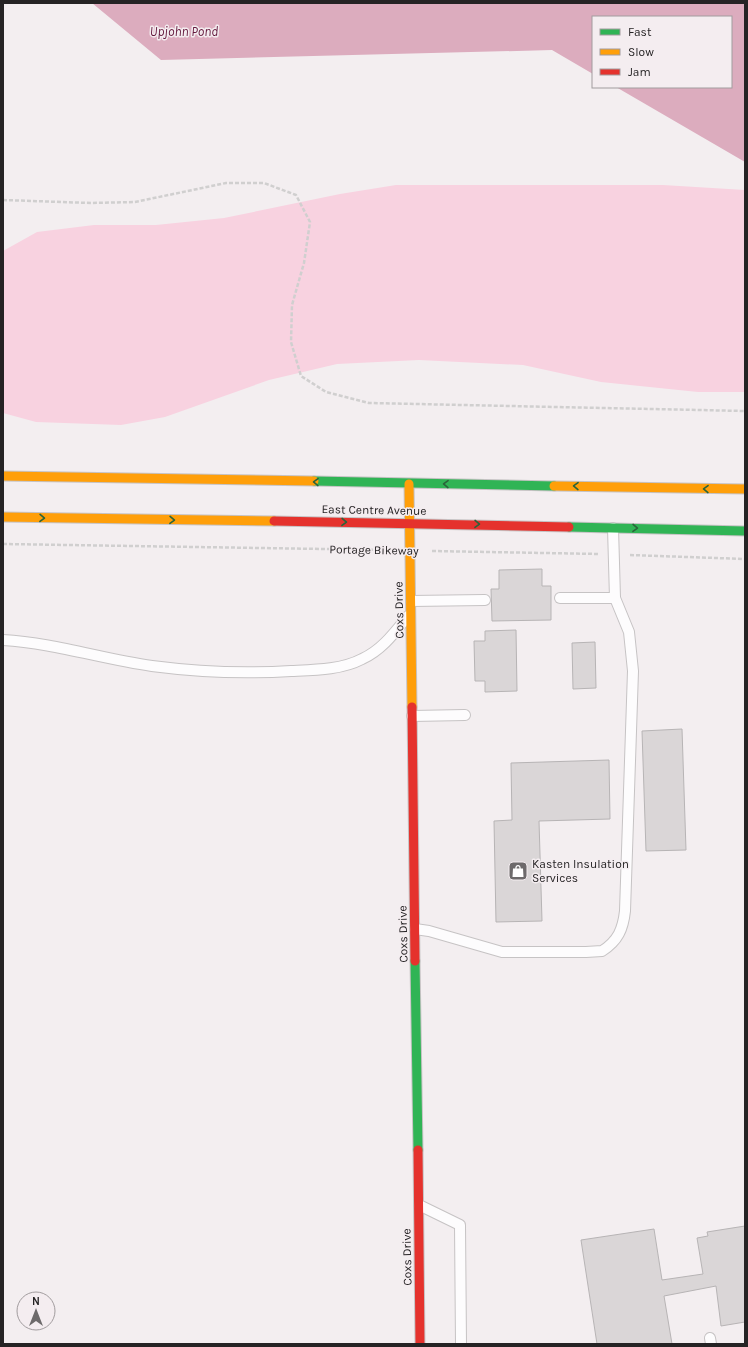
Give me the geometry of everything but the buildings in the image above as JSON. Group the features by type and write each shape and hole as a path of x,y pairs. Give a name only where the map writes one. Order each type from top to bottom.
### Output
{"main road":[{"path":"3,476 745,489"},
{"name":"Coxs Drive","path":"409,484 420,1344"},
{"name":"East Centre Avenue","path":"3,517 410,523 745,531"}],"lane":[{"path":"415,928 490,949 518,953 602,950 611,945 619,937 624,924 626,911 633,672 629,632 615,598 613,528"},
{"path":"560,598 615,598"},
{"path":"411,601 485,600"},
{"path":"3,640 47,645 152,666 219,673 317,669 342,666 363,659 384,645 411,613"},
{"path":"412,716 465,715"},
{"path":"418,1205 460,1225 461,1344"}],"path":[{"path":"3,200 91,203 135,202 226,182 264,182 296,195 310,222 304,263 292,305 291,342 301,376 326,392 369,403 745,411"},
{"name":"Portage Bikeway","path":"3,544 614,554 745,559"}],"shaded area":[{"path":"396,185 663,185 745,190 745,392 698,392 601,382 523,365 419,360 337,364 269,380 165,417 121,425 36,422 3,413 3,251 37,232 94,225 156,225 224,218 340,194"}],"water":[{"name":"Upjohn Pond","path":"92,3 745,3 745,162 618,88 732,88 732,16 592,16 592,73 552,50 161,60"}],"traffic: fast":[{"path":"314,481 554,486"},
{"path":"569,527 745,531"},
{"path":"415,961 418,1150"}],"traffic: slow":[{"path":"3,476 314,481"},
{"path":"409,484 412,707"},
{"path":"554,486 745,489"},
{"path":"3,517 274,521"}],"traffic: jam":[{"path":"274,521 569,527"},
{"path":"412,707 415,961"},
{"path":"418,1150 420,1344"}],"place":[{"name":"Kasten Insulation Services","path":"518,871"}]}
